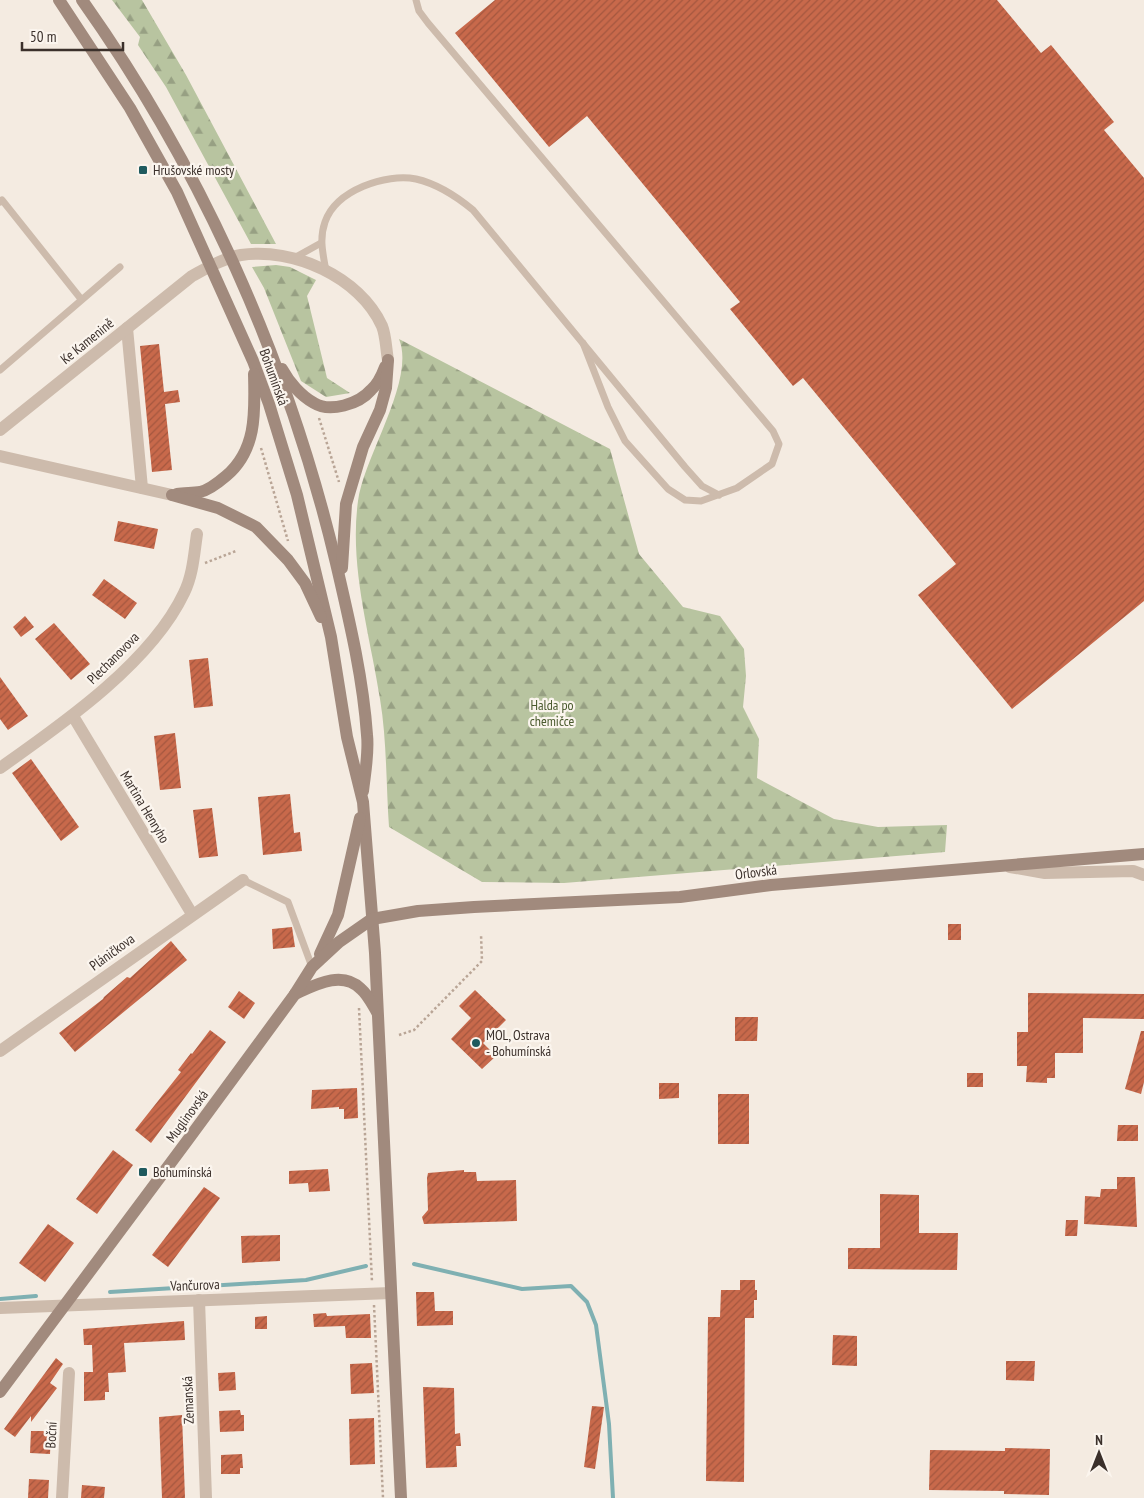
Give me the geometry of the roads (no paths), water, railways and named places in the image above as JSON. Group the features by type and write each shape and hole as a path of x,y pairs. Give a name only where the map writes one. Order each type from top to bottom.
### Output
{"main road":[{"name":"Bohumínská","path":"59,0 130,108 177,192 253,361 297,494 331,637 347,737 362,802 372,919 401,1498"},
{"name":"Bohumínská","path":"82,0 120,55 181,157 220,233 267,342 303,442 341,584 360,684 368,737 362,802"},
{"path":"267,342 283,372 305,397 315,404 337,407 353,403 371,391 381,377 388,360"},
{"path":"341,584 346,504 363,447 380,410 386,388 388,360"},
{"path":"172,494 202,492 220,481 235,468 248,448 254,425 253,361"},
{"path":"172,494 218,508 256,526 288,560 305,583 331,637"},
{"path":"315,963 338,915 362,802"},
{"name":"Orlovská","path":"372,919 455,908 680,897 771,885 1008,867 1144,854"},
{"name":"Muglinovská","path":"0,1392 295,994 315,963 372,919"},
{"path":"295,994 326,981 349,981 361,989 377,1012"}],"street":[{"name":"Ke Kamenině","path":"0,430 192,276 210,266 240,255 264,254 294,258 326,271 367,303 383,327 388,360"},
{"path":"126,328 142,488"},
{"path":"0,456 172,494"},
{"name":"Plechanovova","path":"0,768 73,716 145,649 185,593 192,568 197,534"},
{"name":"Martina Henryho","path":"73,716 192,914"},
{"path":"1008,867 1045,873 1133,871 1144,875"},
{"name":"Pláničkova","path":"0,1051 192,914 243,880"},
{"name":"Vančurova","path":"0,1308 391,1292"},
{"name":"Zemanská","path":"199,1300 206,1498"},
{"name":"Boční","path":"62,1498 69,1373"}],"lane":[{"path":"416,0 419,11 428,23 773,431 779,444 772,464 736,488 719,496 701,501 685,500 662,482 626,441 608,407 583,344"},
{"path":"326,271 321,243 330,212 345,198 364,186 389,178 416,179 460,199 473,210 697,479 707,489 719,496"},
{"path":"1,199 81,299"},
{"path":"294,258 321,243"},
{"path":"0,370 120,266"},
{"path":"243,880 288,902 315,963"}],"waterway":[{"path":"414,1264 522,1289 571,1286 587,1302 596,1325 609,1424 613,1498"},
{"path":"110,1292 306,1280 366,1266"},
{"path":"0,1299 36,1296"}],"place":[{"name":"Hrušovské mosty","path":"143,170"},
{"name":"MOL, Ostrava - Bohumínská","path":"476,1043"},
{"name":"Bohumínská","path":"143,1172"}],"park label":[{"name":"Halda po chemičce","path":"552,714"}]}
